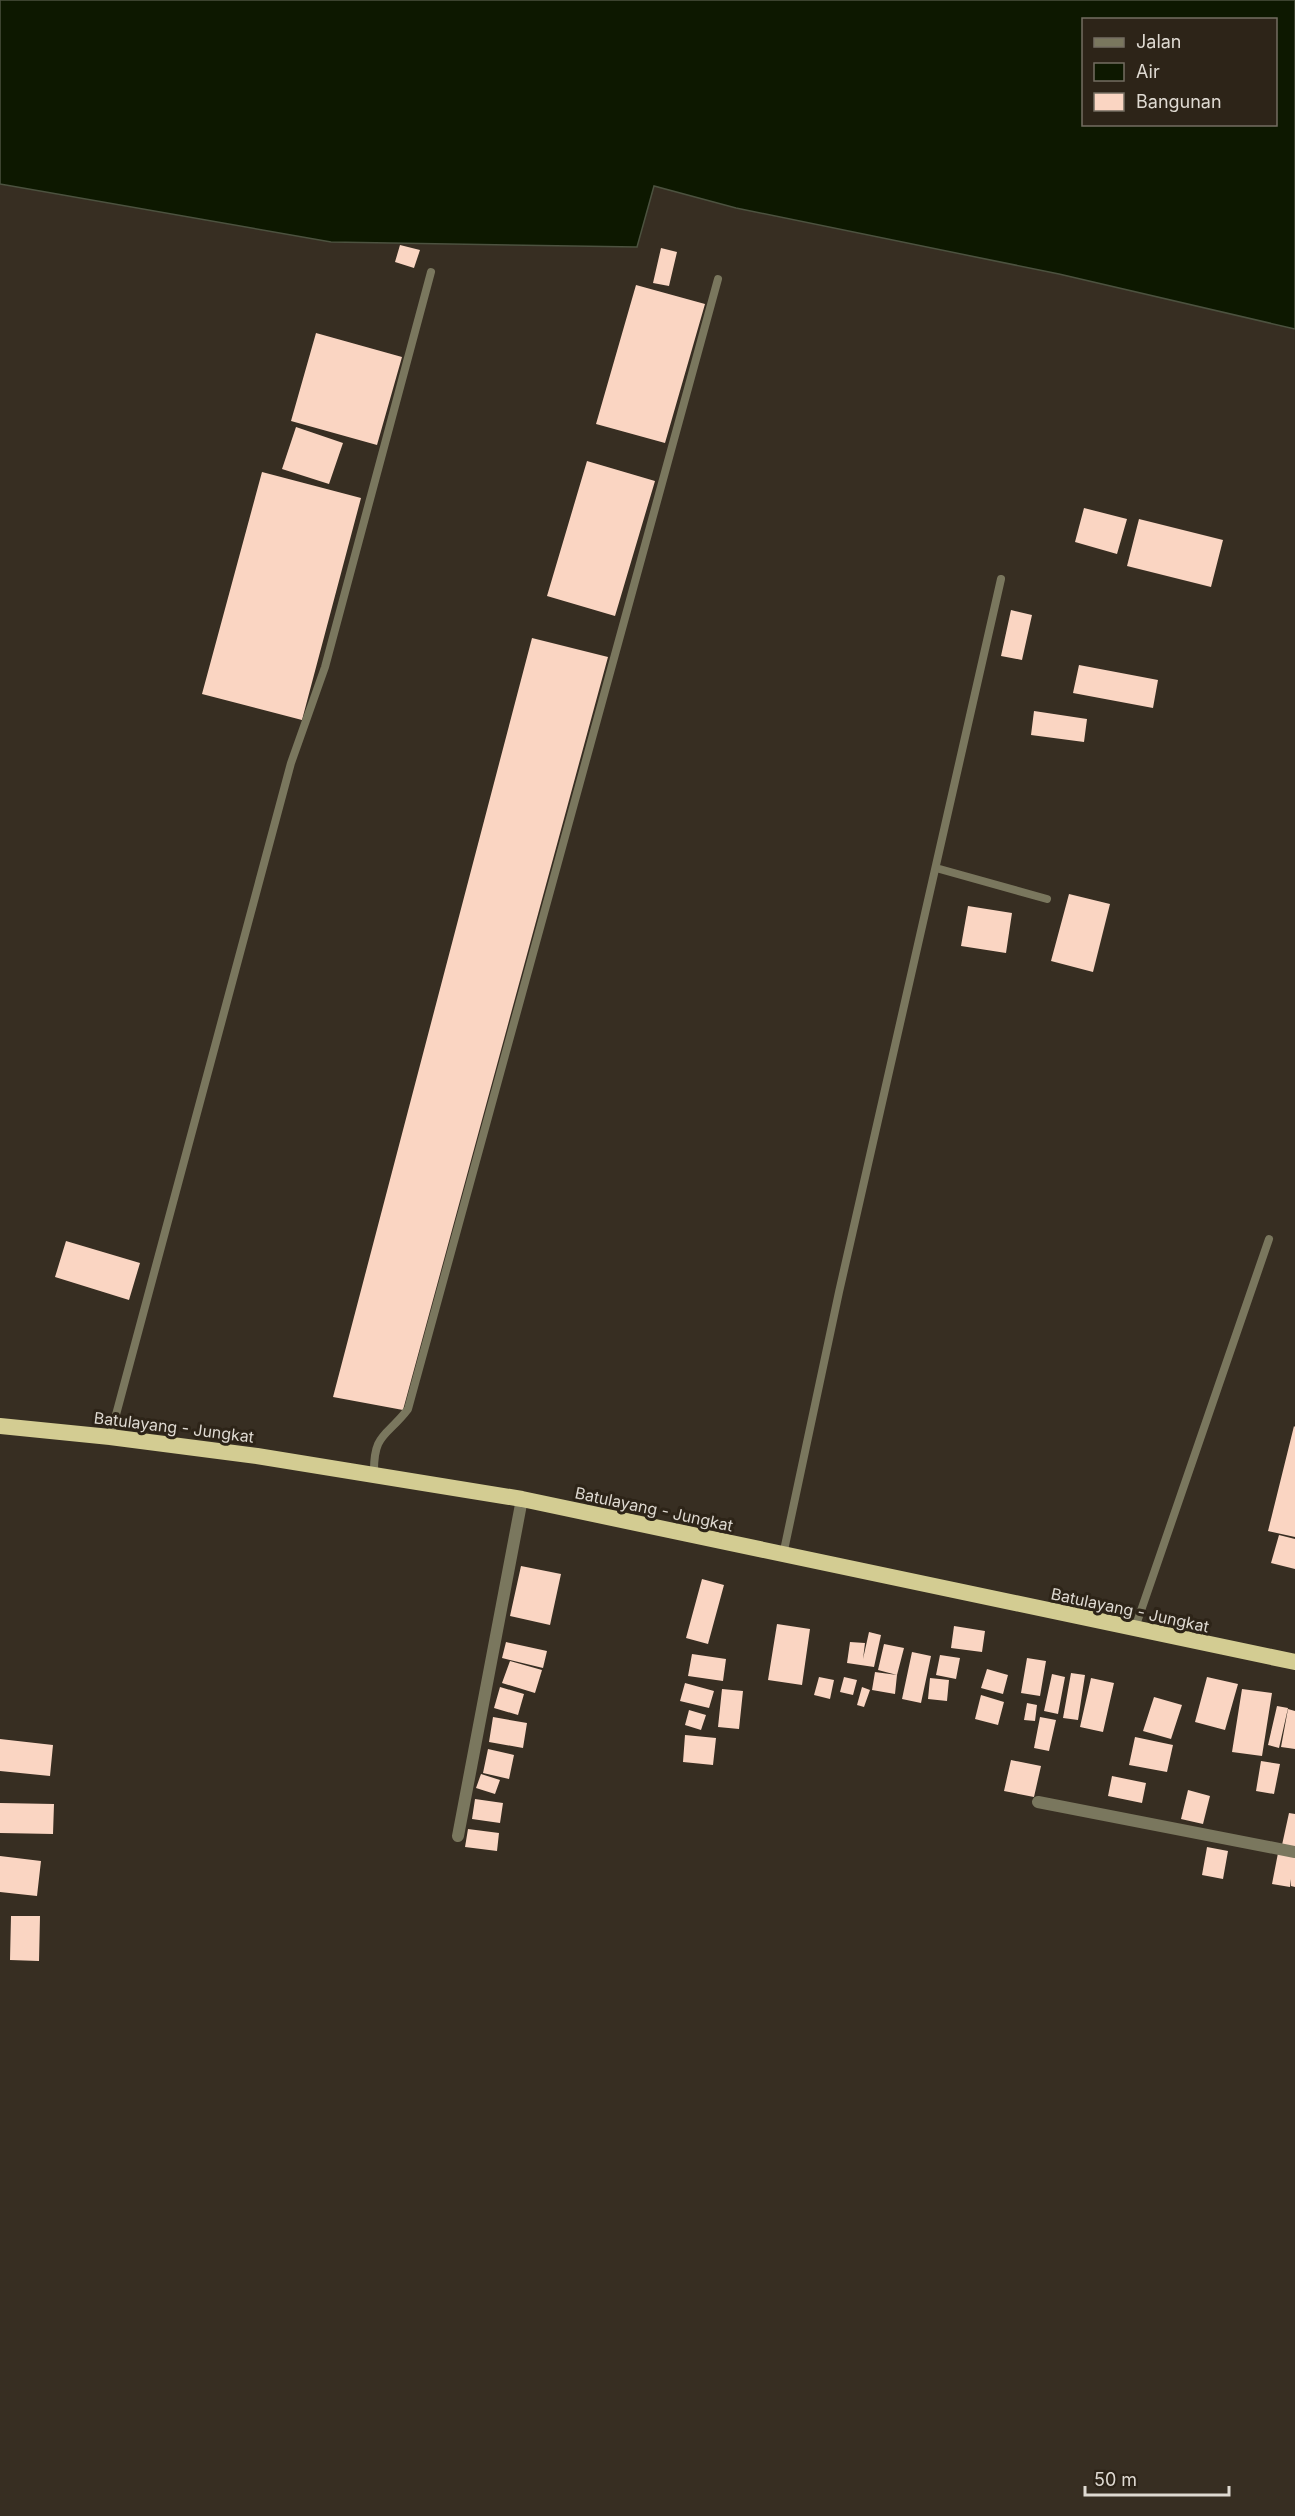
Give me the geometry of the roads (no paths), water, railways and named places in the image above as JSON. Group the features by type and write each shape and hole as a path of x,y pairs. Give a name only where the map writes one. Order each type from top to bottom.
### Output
{"highway":[{"name":"Batulayang - Jungkat","path":"0,1426 110,1437 256,1456 522,1499 783,1556 1295,1662"}],"street":[{"path":"458,1836 522,1499"},
{"path":"1038,1802 1295,1852"}],"lane":[{"path":"110,1437 291,763 325,667 431,272"},
{"path":"374,1475 374,1461 381,1435 408,1408 717,279"},
{"path":"783,1556 839,1292 1001,579"},
{"path":"936,868 1047,899"},
{"path":"1135,1630 1269,1239"}],"water":[{"path":"0,0 1295,0 1295,329 1059,274 736,208 654,186 637,247 331,242 0,184"}]}
